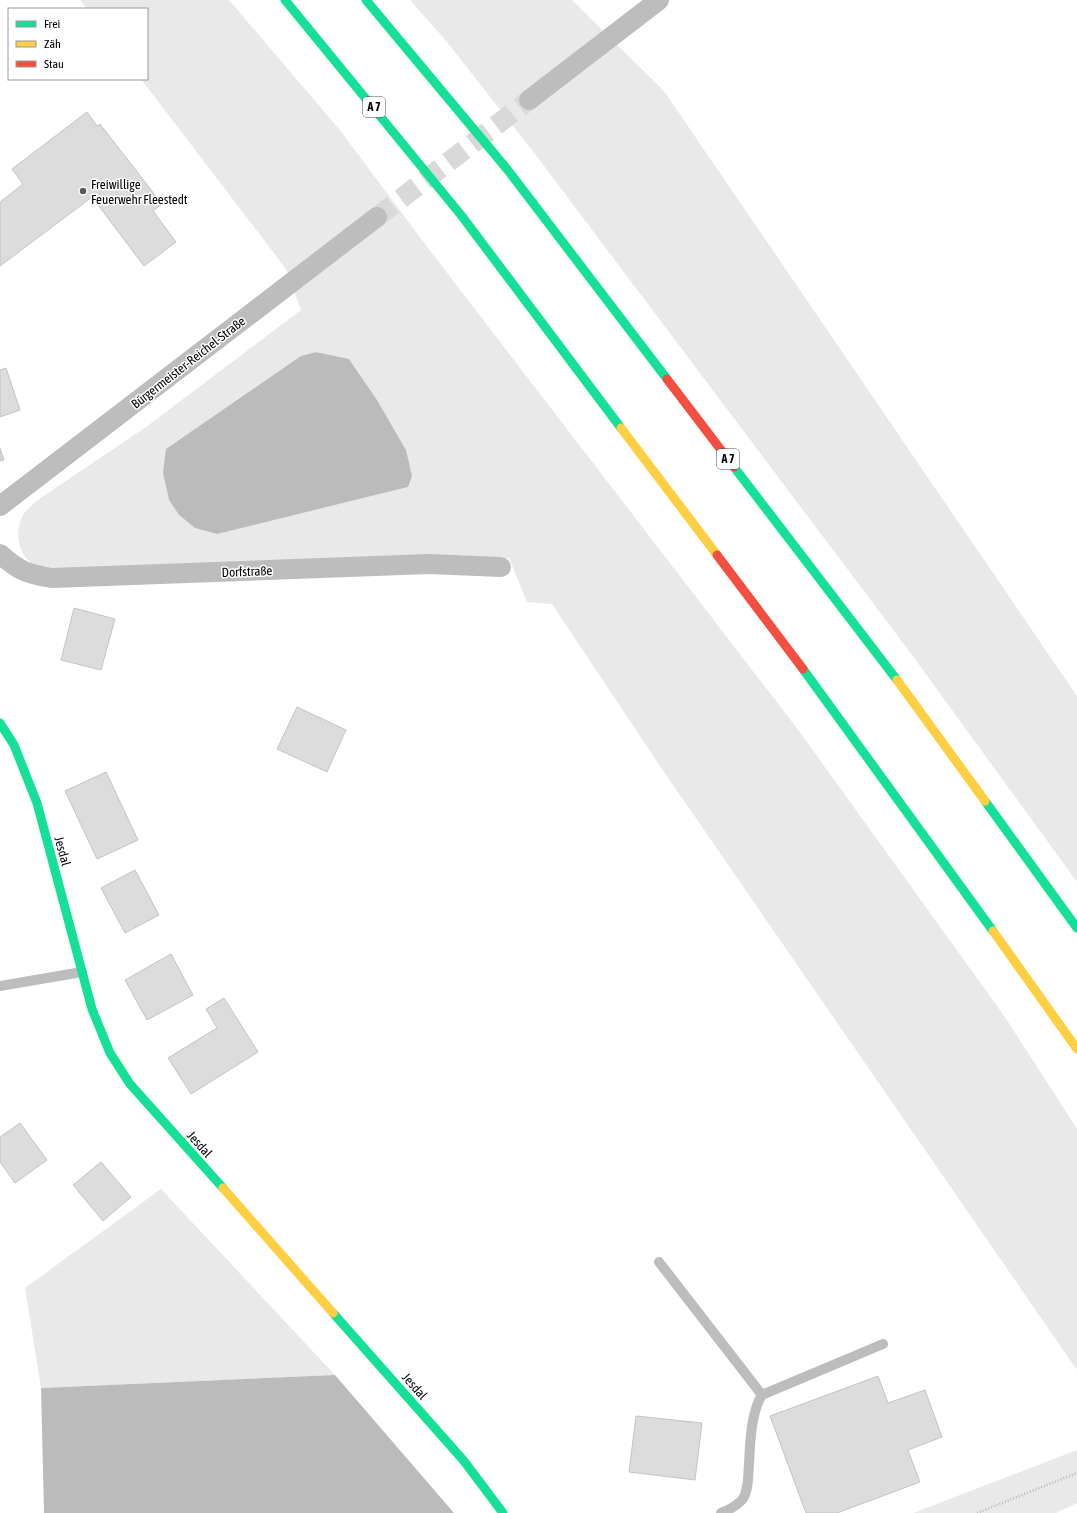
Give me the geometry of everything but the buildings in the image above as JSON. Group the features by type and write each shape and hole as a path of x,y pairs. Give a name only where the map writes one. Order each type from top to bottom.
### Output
{"main road":[{"name":"A 7","path":"285,0 369,102 484,247 832,708 1077,1049"},
{"name":"A 7","path":"366,0 419,62 517,182 889,669 1077,928"},
{"name":"Jesdal","path":"0,723 14,745 37,803 92,1009 110,1053 130,1084 464,1461 503,1513"}],"street":[{"path":"528,100 659,0"},
{"name":"Bürgermeister-Reichel-Straße","path":"0,506 377,217"},
{"name":"Dorfstraße","path":"0,554 11,563 32,575 52,578 429,564 501,567"}],"lane":[{"path":"0,986 82,972"},
{"path":"658,1262 762,1395"},
{"path":"721,1513 730,1510 743,1499 748,1483 750,1449 756,1409 758,1401 762,1395 884,1344"}],"path":[{"path":"977,1513 1077,1473"}],"shaded area":[{"path":"80,0 229,0 339,129 428,248 799,731 1005,1017 1077,1129 1077,1370 666,775 552,604 527,602 509,558 451,555 57,570 36,566 30,562 22,552 18,533 20,521 24,513 39,499 146,427 301,310 286,269 142,80 148,80 148,8 86,8","holes":["316,352 349,359 377,400 406,450 408,487 217,534 195,528 179,515 169,500 163,473 301,356"]},
{"path":"410,0 572,0 664,91 1077,696 1077,882 912,655 535,154 447,42"},
{"path":"316,352 349,359 377,400 406,450 412,476 408,487 217,534 195,528 179,515 169,500 163,473 166,449 301,356"},
{"path":"161,1189 335,1375 41,1388 25,1288"},
{"path":"335,1375 454,1513 44,1513 41,1388"},
{"path":"1077,1450 1077,1503 1056,1513 913,1513"}],"tunnel":[{"path":"377,217 529,100"}],"traffic: fast":[{"path":"285,0 461,215 621,428"},
{"path":"366,0 507,169 667,379"},
{"path":"734,467 897,680"},
{"path":"803,669 993,931"},
{"path":"0,723 14,745 37,803 92,1009 110,1053 130,1084 223,1188"},
{"path":"985,801 1077,928"},
{"path":"333,1313 464,1461 503,1513"}],"traffic: slow":[{"path":"621,428 717,555"},
{"path":"897,680 985,801"},
{"path":"993,931 1077,1049"},
{"path":"223,1188 333,1313"}],"traffic: jam":[{"path":"667,379 734,467"},
{"path":"717,555 803,669"}],"place":[{"name":"Freiwillige Feuerwehr Fleestedt","path":"83,191"}]}
